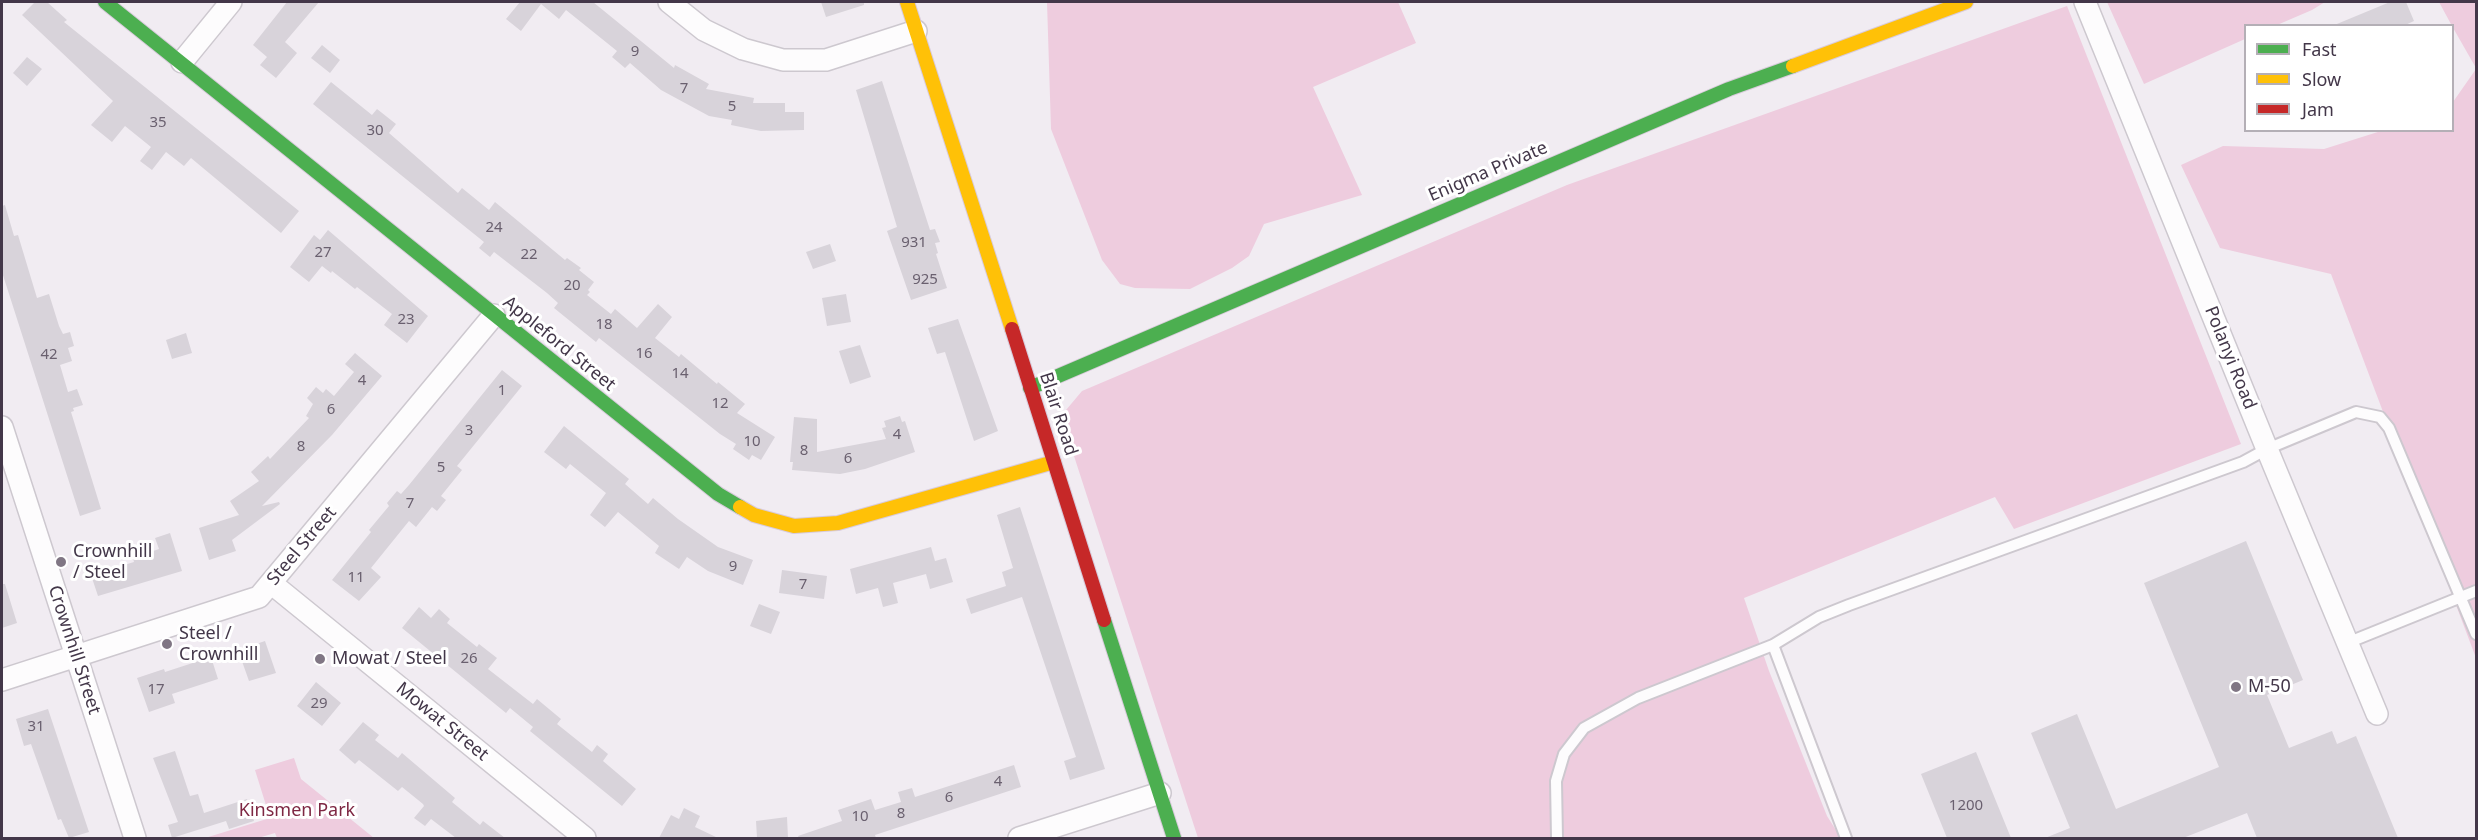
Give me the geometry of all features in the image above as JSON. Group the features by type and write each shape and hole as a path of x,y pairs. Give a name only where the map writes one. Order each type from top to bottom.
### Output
{"street":[{"name":"Appleford Street","path":"105,2 718,494 754,515 794,526 838,523 1054,462"},
{"path":"182,62 231,2"},
{"path":"669,2 704,30 743,49 783,60 826,60 916,31"},
{"name":"Blair Road","path":"907,2 1174,838"},
{"name":"Enigma Private","path":"1030,388 1729,89 1966,2"},
{"name":"Polanyi Road","path":"2085,2 2267,449 2378,714"},
{"name":"Steel Street","path":"2,680 260,597 494,315"},
{"name":"Crownhill Street","path":"2,427 135,838"},
{"name":"Mowat Street","path":"271,583 585,838"},
{"path":"1019,838 1160,793"}],"lane":[{"path":"1557,838 1556,781 1564,754 1584,728 1638,698 1773,645 1819,617 1849,605 2243,462 2267,449 2356,412 2380,417 2389,428 2476,634"},
{"path":"2347,643 2476,591"},
{"path":"1773,645 1846,838"}],"green space":[{"path":"1047,2 1398,2 1416,43 1313,87 1362,195 1264,224 1249,256 1232,268 1190,289 1135,288 1120,284 1102,260 1051,129"},
{"path":"2107,2 2325,2 2279,24 2244,24 2244,39 2144,84"},
{"path":"2439,2 2476,2 2476,68 2454,30 2454,24 2451,24"},
{"path":"2067,6 2241,444 2014,529 1995,497 1744,598 1769,671 1827,816 1841,838 1198,838 1061,416 1082,391 1567,185"},
{"path":"2476,69 2476,658 2331,274 2220,248 2181,165 2223,146 2324,149 2378,132 2454,132 2454,101"},
{"name":"Kinsmen Park","path":"294,758 301,779 374,838 277,838 275,833 258,838 205,838 270,818 255,770"}],"building":[{"path":"35,2 47,2 67,20 64,22 299,211 281,233 191,158 184,166 166,152 152,170 140,161 151,147 125,126 112,142 91,125 113,101 22,15"},
{"path":"287,2 319,2 285,42 297,53 276,78 260,65 267,57 253,45"},
{"path":"520,2 593,2 674,68 675,65 709,84 706,89 754,98 753,103 785,103 785,112 804,112 804,130 761,131 731,125 732,120 709,116 661,90 630,63 625,68 612,57 617,51 566,10 559,19 541,4 521,31 506,19"},
{"path":"821,2 864,2 864,5 826,17"},
{"path":"2390,2 2406,2 2414,21 2407,24 2337,24"},
{"path":"322,45 340,60 330,73 311,58"},
{"path":"27,57 42,69 27,86 13,73"},
{"path":"882,81 930,230 935,229 940,242 935,243 938,253 936,254 947,288 911,300 887,231 897,227 856,90"},
{"path":"331,82 372,115 377,109 396,124 389,133 458,193 462,188 489,210 495,202 565,260 567,258 581,268 579,270 594,282 587,295 611,314 615,309 637,328 658,304 672,317 655,338 679,357 681,354 745,404 737,413 775,437 761,460 752,455 749,460 733,449 736,444 720,434 599,338 596,342 554,308 558,303 547,293 494,252 490,257 479,248 484,242 313,104"},
{"path":"5,205 14,236 18,235 37,298 49,294 59,326 63,334 70,332 74,346 68,348 72,361 60,365 68,392 77,389 83,405 73,408 74,411 71,412 101,509 80,516 2,272 2,206"},
{"path":"328,230 428,316 407,343 384,325 392,314 357,287 355,289 322,266 309,282 290,267 314,235 320,240"},
{"path":"830,244 836,261 813,269 806,252"},
{"path":"846,294 851,322 827,326 822,298"},
{"path":"958,319 998,431 974,441 945,352 937,354 928,328"},
{"path":"186,333 192,353 172,359 166,340"},
{"path":"860,345 871,377 850,384 839,351"},
{"path":"355,353 382,376 332,435 262,506 279,502 280,504 232,540 236,551 209,560 199,528 239,515 230,501 259,481 251,472 268,456 270,459 309,418 306,416 313,404 307,398 316,387 323,393 326,389 334,396 354,372 345,364"},
{"path":"502,370 522,386 457,466 462,470 441,496 446,500 437,511 432,507 416,527 409,521 371,568 381,577 359,601 332,580 371,532 369,530 389,506 387,503 397,491 401,494 409,485"},
{"path":"900,416 902,422 905,421 915,452 865,469 840,474 792,470 793,462 790,462 794,417 817,419 817,452 886,439 882,428 886,427 884,421"},
{"path":"564,426 629,479 625,484 648,504 653,498 718,547 753,560 743,585 708,571 687,557 679,569 655,553 659,546 618,512 605,527 590,515 606,493 570,464 566,469 544,452"},
{"path":"1020,507 1105,769 1070,780 1064,761 1076,757 1022,597 971,614 966,599 1006,586 1002,572 1013,568 997,515"},
{"path":"170,533 182,571 98,596 91,575 134,562 133,558 159,549 155,538"},
{"name":"M-50","path":"2246,541 2303,680 2267,695 2289,748 2332,731 2337,744 2356,736 2398,838 2257,838 2247,813 2183,838 2045,838 2070,828 2031,733 2077,714 2116,809 2219,767 2144,583"},
{"path":"931,547 935,561 946,558 953,582 930,589 926,574 893,583 898,603 883,607 878,588 856,594 850,569"},
{"path":"782,570 827,576 824,599 779,593"},
{"path":"2,584 5,584 17,623 2,628"},
{"path":"759,604 780,612 771,634 750,626"},
{"path":"419,607 431,618 439,609 450,619 447,623 477,647 479,644 497,658 488,669 533,704 537,699 561,719 557,724 592,752 597,745 608,754 603,761 636,789 622,806 530,731 533,727 510,708 506,713 402,628"},
{"path":"265,641 276,673 249,681 238,650"},
{"path":"211,657 218,679 172,694 175,703 149,712 137,678 164,669 165,672"},
{"path":"316,682 341,703 322,726 297,706"},
{"path":"48,709 89,832 69,838 61,819 58,820 31,744 24,746 16,719"},
{"path":"363,722 379,735 375,740 398,758 402,753 455,798 452,802 480,825 483,821 505,838 456,838 431,819 425,826 414,818 424,806 423,804 402,787 398,791 359,760 355,764 339,750"},
{"path":"175,751 190,796 198,794 204,813 247,799 254,821 229,829 226,821 172,838 168,825 178,822 153,758"},
{"path":"1976,752 2011,838 1947,838 1921,774"},
{"path":"1014,765 1021,787 875,835 876,838 799,838 798,836 842,821 838,810 871,799 875,810 901,802 898,792 912,788 915,797"},
{"path":"684,808 700,816 695,827 718,838 659,838 671,815 679,819"},
{"path":"787,817 788,838 757,838 756,821"}],"traffic: fast":[{"path":"105,2 718,494 740,507"},
{"path":"1030,388 1729,89 1793,66"},
{"path":"1104,620 1174,838"}],"traffic: slow":[{"path":"907,2 1012,329"},
{"path":"1793,66 1966,2"},
{"path":"740,507 754,515 794,526 838,523 1054,462"}],"traffic: jam":[{"path":"1012,329 1104,620"}],"place":[{"name":"Crownhill / Steel","path":"61,562"},
{"name":"Steel / Crownhill","path":"167,644"},
{"name":"Mowat / Steel","path":"320,659"},
{"name":"M-50","path":"2236,687"}]}
